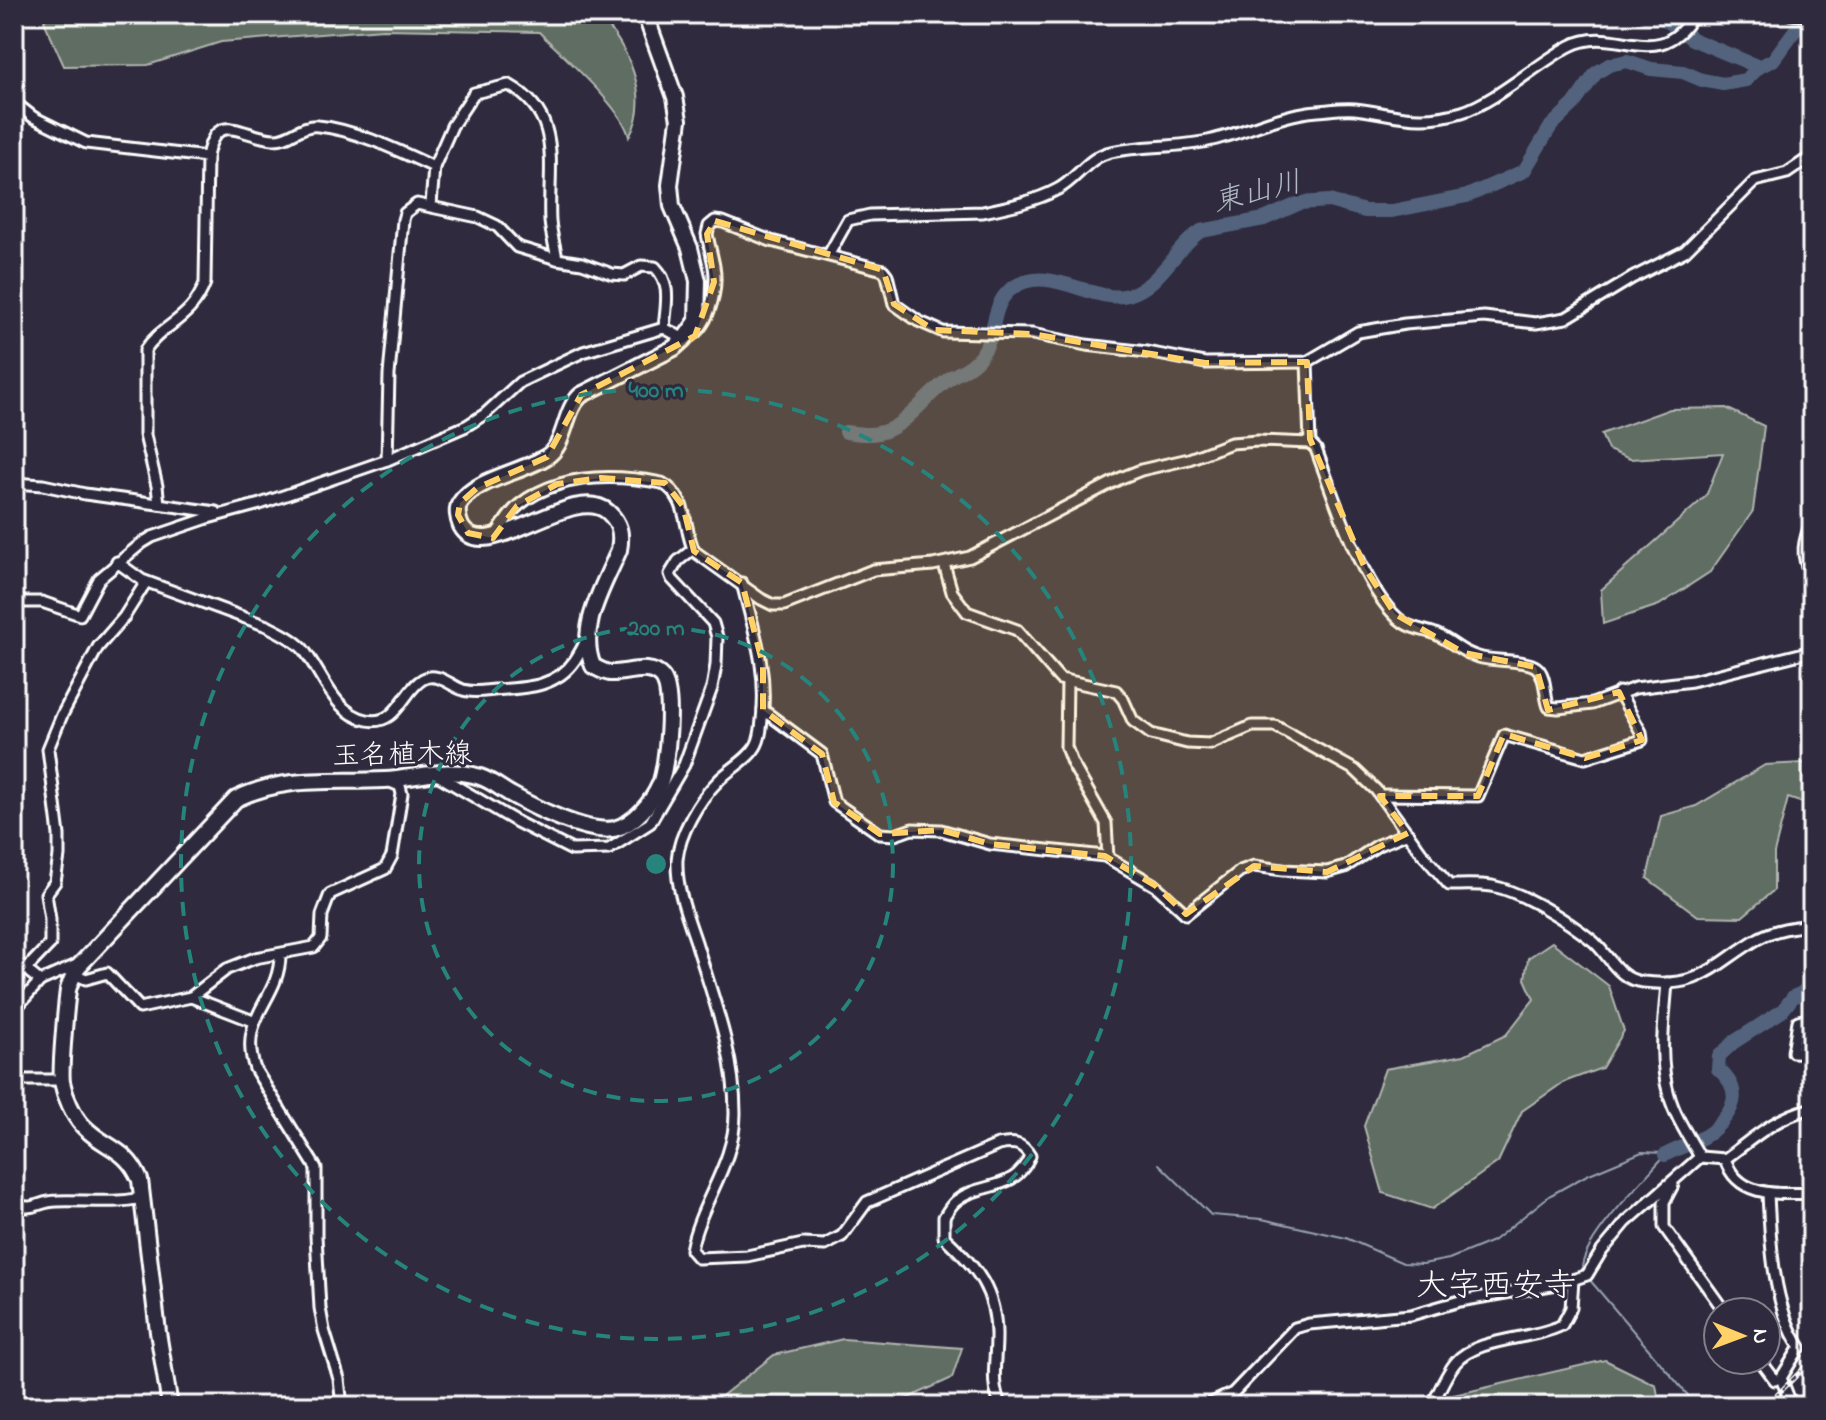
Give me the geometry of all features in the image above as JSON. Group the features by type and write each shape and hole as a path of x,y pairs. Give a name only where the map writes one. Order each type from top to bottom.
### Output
{"main road":[{"path":"587,629 619,550 621,536 618,523 611,515 603,508 587,505 571,507 493,538 468,533 462,529 458,515 460,503 477,488 547,457 557,446 573,402 581,395 674,348 697,321 698,281 690,248 672,206 670,185 679,120 675,97 645,14"},
{"name":"玉名植木線","path":"76,970 236,799 276,784 468,773 485,778 542,810 587,826 611,830 629,824 642,812 659,784 666,750 668,687 664,678 655,672 613,673 593,666 588,654 587,629"},
{"path":"76,970 69,989 62,1080 71,1109 80,1123 89,1133 124,1155 134,1166 140,1180 170,1406"}],"street":[{"path":"829,254 848,220 870,215 997,209 1059,188 1075,178 1095,157 1111,152 1199,143 1311,112 1353,109 1405,119 1441,117 1466,111 1569,47 1591,38 1644,45 1672,40 1686,28 1694,14"},
{"path":"1790,14 1812,16"},
{"path":"431,205 434,167 452,126 474,93 509,85 522,92 544,118 552,179 550,220 557,259"},
{"path":"14,102 33,117 86,143 207,157"},
{"path":"159,504 145,435 145,350 149,342 187,314 200,297 205,283 207,157 215,132 229,127 272,139 288,138 301,128 317,126 384,145 434,167"},
{"path":"14,602 42,602 80,615 99,579 152,537 387,460 466,426 485,414 520,382 583,352 664,328 684,339 695,336 704,323 712,297 714,266 707,234 709,226 715,221 771,241 883,270 894,304 934,330 1032,334 1205,363 1307,362 1358,332 1484,317 1536,323 1566,318 1632,278 1685,251 1755,181 1787,173 1812,156"},
{"path":"387,460 389,375 403,220 405,213 417,204 478,217 497,226 517,247 612,274 624,275 641,266 655,267 665,276 667,299 664,328"},
{"path":"1307,362 1310,443"},
{"path":"493,538 517,506 557,484 584,479 631,479 662,483 670,488 683,506 693,549 761,599 773,605 784,605 873,570 944,564 970,557 1040,518 1141,470 1189,459 1231,443 1310,443 1316,449 1332,497 1365,568 1386,603 1404,623 1436,634 1464,653 1536,667 1542,677 1547,705 1552,708 1592,704 1619,692 1700,680 1812,651"},
{"path":"14,483 224,514"},
{"path":"1812,520 1803,542 1803,553 1812,576"},
{"path":"433,773 572,850 600,852 609,849 650,823 684,765 712,688 716,665 717,637 713,623 670,574 678,561 693,549"},
{"path":"117,562 146,582 284,635 301,647 337,700 351,714 367,720 388,717 423,679 435,677 465,691 481,692 539,685 563,676 585,645 587,629"},
{"path":"944,564 952,592 967,612 1017,630 1060,679 1116,691 1141,729 1171,740 1210,744 1252,726 1275,726 1355,770 1380,795 1449,885 1489,886 1507,890 1553,914 1595,943 1625,976 1640,982 1667,983 1703,976 1760,938 1785,928 1812,925"},
{"path":"26,969 42,956 50,944 46,894 55,882 59,835 48,749 98,647 124,617 146,582"},
{"path":"742,583 763,665 759,741 703,800 682,839 678,856 680,891 729,1055 735,1113 722,1175 694,1233 691,1250 698,1258 747,1256 803,1244 825,1245 842,1236 867,1202 998,1145 1012,1142 1025,1147 1030,1156 1024,1170 998,1185 956,1201 944,1217 944,1237 969,1260 986,1283 995,1313 994,1382 1001,1406"},
{"path":"1067,681 1066,747 1106,823 1108,858"},
{"path":"1380,795 1478,796 1504,735 1585,758 1642,740 1641,732 1619,692"},
{"path":"763,710 822,754 834,802 880,834 895,835 912,829 941,830 990,844 1108,858 1156,886 1186,914 1240,871 1254,866 1327,872 1345,867 1378,845 1408,833"},
{"path":"14,1010 40,981 74,966 86,979 107,973 140,1008 191,997 227,969 255,958 314,947 321,938 322,915 330,894 385,869 392,856 402,794 400,786 385,780"},
{"path":"280,955 280,969 253,1021 250,1044 255,1069 316,1168 320,1308 339,1379 342,1406"},
{"path":"14,960 40,981"},
{"path":"1667,983 1661,1043 1663,1073 1670,1098 1700,1157"},
{"path":"191,997 253,1021"},
{"path":"1812,1018 1798,1021 1793,1052 1812,1053"},
{"path":"14,1080 62,1080"},
{"path":"1205,1406 1233,1393 1295,1328 1309,1324 1411,1315 1496,1293 1587,1275 1626,1222 1700,1157 1725,1159 1768,1125 1812,1108"},
{"path":"1725,1159 1733,1176 1754,1191 1812,1193"},
{"path":"1676,1179 1664,1202 1664,1227 1714,1296"},
{"path":"1768,1193 1772,1262 1791,1335 1800,1347 1781,1378 1792,1406"},
{"path":"14,1204 35,1208 52,1201 119,1203 142,1198"},
{"path":"1432,1406 1455,1363 1462,1356 1483,1346 1562,1325 1571,1308 1573,1280"},
{"path":"1772,1376 1775,1380"}],"highlighted area":[{"path":"715,221 883,270 894,304 934,330 1032,334 1205,363 1307,362 1310,439 1365,568 1395,614 1464,653 1536,667 1548,710 1619,692 1642,740 1585,758 1504,734 1478,796 1380,796 1408,833 1327,872 1254,866 1186,914 1156,886 1105,856 990,844 941,830 880,834 834,802 822,754 763,710 763,665 742,583 694,551 683,506 665,483 601,478 557,484 517,506 493,538 468,533 458,515 460,503 477,488 547,457 581,395 695,336 714,282 707,234"}],"green space":[{"path":"48,14 598,14 618,41 633,72 638,105 636,121 629,137 625,125 604,97 539,32 383,29 221,42 148,65 64,66 44,21"},
{"path":"1726,408 1764,426 1753,511 1710,572 1659,605 1603,624 1601,590 1706,496 1723,453 1630,459 1608,450 1601,434 1670,409"},
{"path":"1765,765 1812,765 1812,806 1788,798 1774,853 1774,890 1742,917 1698,916 1647,878 1661,816 1696,806"},
{"path":"1552,942 1609,986 1624,1031 1602,1068 1564,1082 1522,1111 1498,1162 1432,1209 1383,1193 1364,1126 1385,1069 1464,1055 1506,1035 1534,999 1525,979 1528,958"},
{"path":"843,1339 962,1348 952,1378 891,1406 709,1406 774,1355"},
{"path":"1605,1360 1656,1385 1660,1406 1406,1406"}],"waterway":[{"path":"1658,14 1692,39 1759,67"},
{"name":"東山川","path":"846,432 873,434 896,426 945,382 973,364 987,346 1004,296 1025,282 1055,281 1100,294 1128,295 1150,284 1201,231 1264,219 1300,203 1329,201 1365,211 1392,211 1467,196 1524,171 1551,126 1574,104 1596,73 1609,65 1627,61 1723,84 1746,80 1759,67 1773,60 1807,14"},
{"path":"1665,1155 1706,1136 1731,1109 1734,1093 1718,1069 1719,1056 1734,1042 1782,1011 1793,997 1802,993 1812,982"},
{"path":"1159,1164 1211,1215 1262,1219 1346,1238 1403,1263 1423,1264 1449,1259 1493,1241 1549,1196 1587,1175 1642,1152 1663,1153 1665,1155 1591,1244 1582,1271"},
{"path":"1589,1279 1697,1406"}],"railway":[{"path":"1766,1406 1812,1360"}],"district":[{"name":"大字西安寺","path":"1496,1284"}]}
